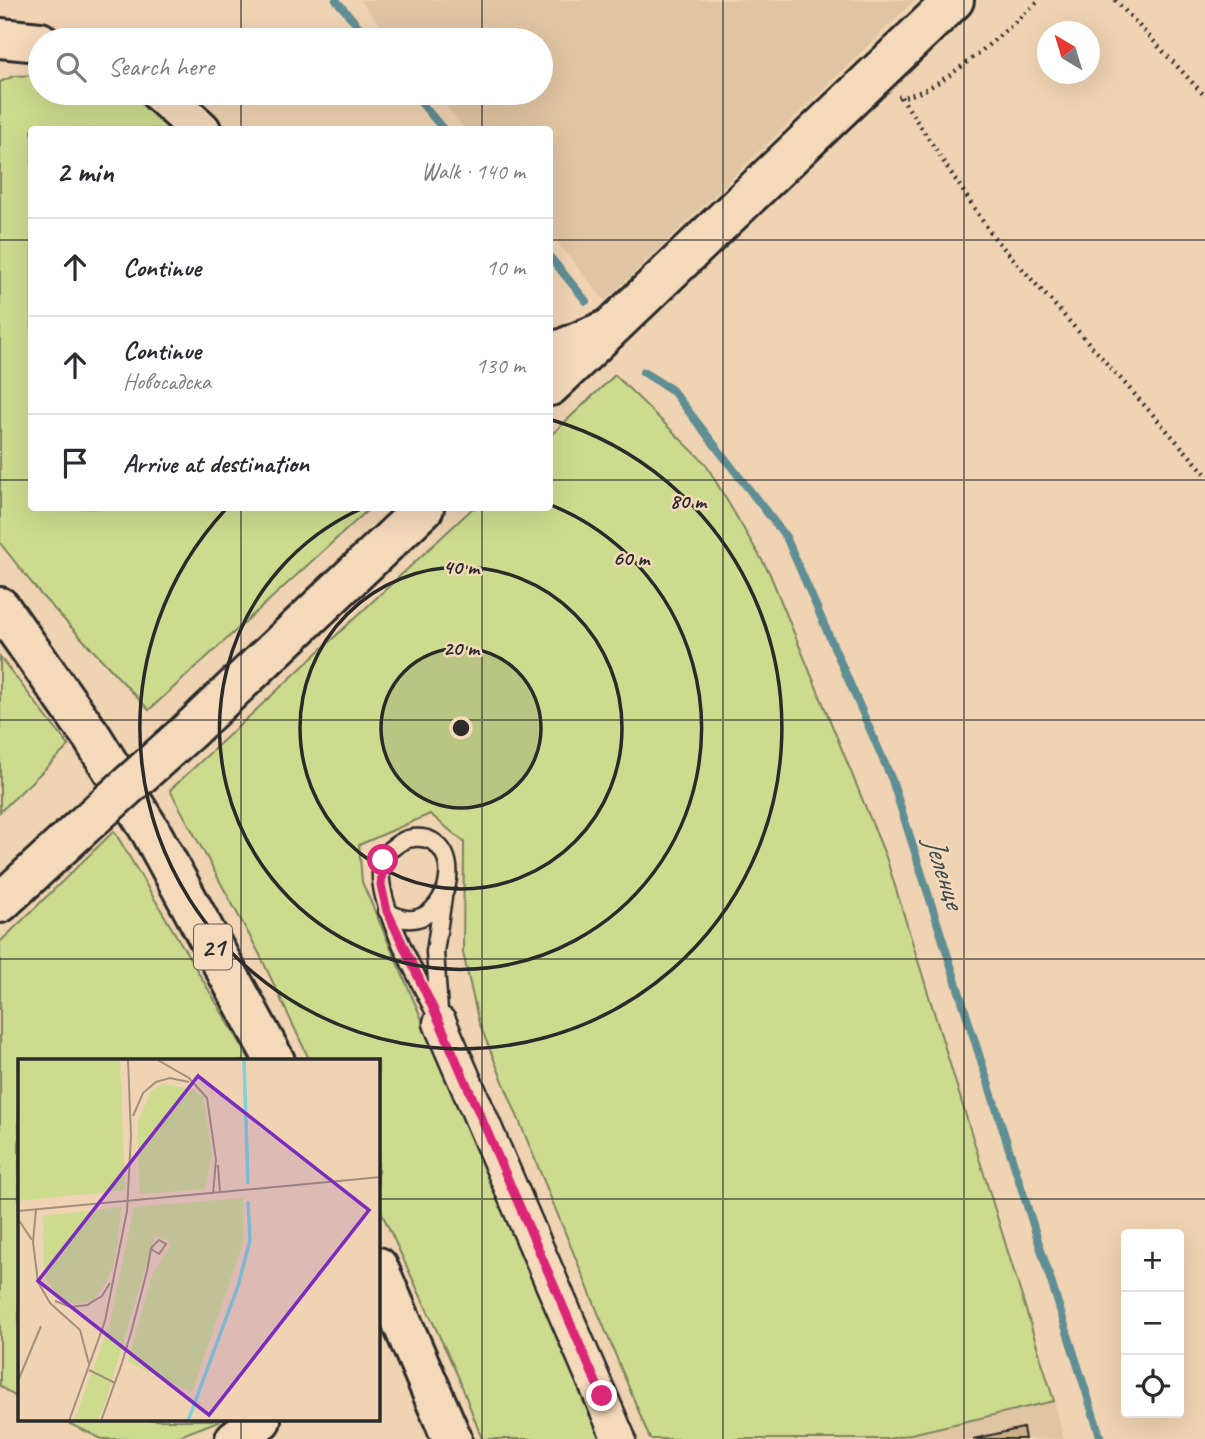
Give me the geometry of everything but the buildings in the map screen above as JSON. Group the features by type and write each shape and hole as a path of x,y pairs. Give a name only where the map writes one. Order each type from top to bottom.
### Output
{"main road":[{"path":"553,383 954,0"},
{"path":"173,105 197,126"},
{"path":"553,353 609,329"},
{"path":"0,903 190,730 421,511"},
{"name":"21","path":"0,607 92,737 151,832 274,1059"},
{"path":"380,1272 452,1439"},
{"path":"235,1439 258,1422"}],"street":[{"path":"440,1023 619,1439"}],"lane":[{"path":"406,839 432,841 440,850 446,869 447,884 434,973 440,1023 387,911 381,885 383,860 390,848 406,839"},
{"path":"387,911 396,917 415,918 437,907 444,895"}],"path":[{"path":"860,89 901,97 918,95 968,61 1040,0"},
{"path":"1115,0 1205,96"},
{"path":"901,97 992,235 1205,473"}],"shaded area":[{"path":"360,0 915,0 605,301 553,237 553,126 462,126 445,105 553,105 553,28 383,28"},
{"path":"1054,1401 1064,1439 889,1439"}],"green space":[{"path":"28,75 28,105 143,105 167,126 28,126 28,511 367,511 149,710 42,596 0,543 0,82 14,76"},
{"path":"615,375 705,463 769,572 886,857 1054,1401 889,1439 650,1439 479,1023 463,953 464,842 430,814 359,845 362,882 605,1439 482,1439 458,1376 380,1209 380,1059 309,1059 259,953 170,790 470,511 553,511 553,433"},
{"path":"0,657 69,746 0,812"},
{"path":"114,831 250,1059 18,1059 18,1398 0,1386 0,942"},
{"path":"66,1422 216,1422 172,1439 102,1439"}],"waterway":[{"name":"Јеленце","path":"336,0 360,28"},
{"name":"Јеленце","path":"423,105 441,126"},
{"name":"Јеленце","path":"553,261 586,301"},
{"name":"Јеленце","path":"643,372 672,390 786,537 892,780 1101,1439"}],"route":[{"path":"383,860 381,885 387,911 440,1023 602,1396"}]}
